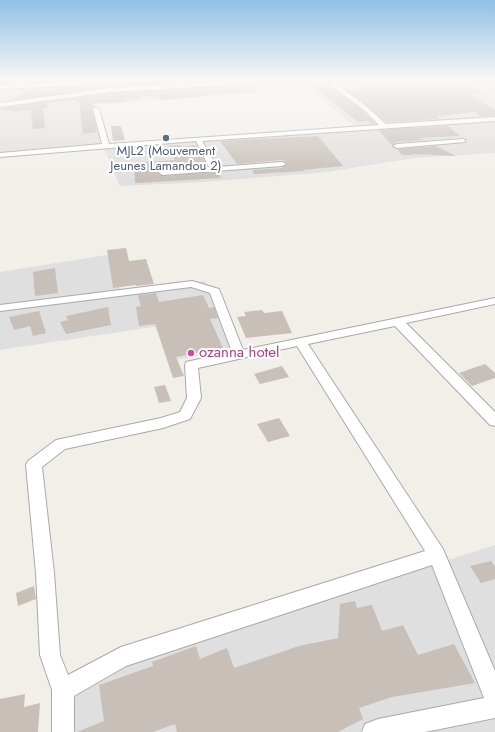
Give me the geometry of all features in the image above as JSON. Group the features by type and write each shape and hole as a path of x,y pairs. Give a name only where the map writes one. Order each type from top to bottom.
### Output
{"street":[{"path":"97,114 106,146"},
{"path":"372,114 384,126"},
{"path":"0,155 198,139 495,119"},
{"path":"412,124 428,138"},
{"path":"397,146 428,138 463,141"},
{"path":"198,139 214,169"},
{"path":"163,173 282,164"},
{"path":"0,308 192,284 215,291 239,355"},
{"path":"63,732 63,690 50,655 45,574 34,465 60,444 163,423 185,415 194,398 191,365 495,301"},
{"path":"398,321 495,421"},
{"path":"300,341 437,555 495,697"},
{"path":"63,690 121,657 437,555"},
{"path":"373,732 495,707"}],"shaded area":[{"path":"0,114 94,114 102,144 0,153"},
{"path":"340,114 367,114 380,125 355,126"},
{"path":"374,114 495,114 495,118 387,125"},
{"path":"495,121 495,153 414,158 328,172 203,182 120,186 104,148 147,144"},
{"path":"113,254 120,291 205,281 231,349 170,361 159,326 0,350 0,272"},
{"path":"495,545 495,732 53,732 55,685"}],"building":[{"path":"31,114 44,114 45,128 33,129"},
{"path":"81,114 93,114 97,132 83,134"},
{"path":"348,114 366,114 376,124 372,124 369,121 358,122"},
{"path":"377,114 454,114 436,116 440,119 387,122"},
{"path":"477,114 495,114 495,116 479,116"},
{"path":"111,126 121,126 125,140 113,141"},
{"path":"448,126 460,136 419,138 424,140 397,142 392,145 378,130"},
{"path":"318,136 343,166 303,170 304,171 254,174 252,170 282,168 287,163 282,160 237,164 220,141"},
{"path":"180,145 181,147 196,145 207,166 160,170 158,174 163,176 218,172 221,178 135,183 134,163 175,160 168,146"},
{"path":"436,146 456,156 413,154 402,155 397,149"},
{"path":"126,248 129,261 146,259 154,284 113,288 107,250"},
{"path":"55,268 58,293 35,296 33,272"},
{"path":"156,293 159,302 203,295 209,308 214,307 218,318 210,319 223,348 176,357 184,376 173,378 155,324 139,326 136,307 141,306 138,295"},
{"path":"108,307 111,325 66,334 60,322 68,320 66,316"},
{"path":"262,310 264,313 282,311 292,333 246,338 237,317 246,316 244,312"},
{"path":"39,311 46,333 33,336 30,326 14,330 9,317"},
{"path":"485,364 495,373 495,378 472,386 459,373"},
{"path":"282,366 289,377 260,384 254,374"},
{"path":"165,385 171,401 159,403 154,387"},
{"path":"279,418 290,436 268,442 257,424"},
{"path":"491,561 495,567 495,579 481,583 470,566"},
{"path":"34,586 36,599 18,606 16,593"},
{"path":"355,601 357,608 372,605 382,631 403,625 418,655 454,644 475,683 392,697 359,708 363,719 338,732 177,732 175,724 153,732 77,732 104,721 99,685 153,666 152,662 196,646 200,659 227,648 234,668 299,646 338,638 340,604"},
{"path":"25,694 24,707 40,703 38,732 0,732 0,699"}],"place":[{"name":"MJL2 (Mouvement Jeunes Lamandou 2)","path":"166,138"},
{"name":"ozanna hotel","path":"191,353"}]}
